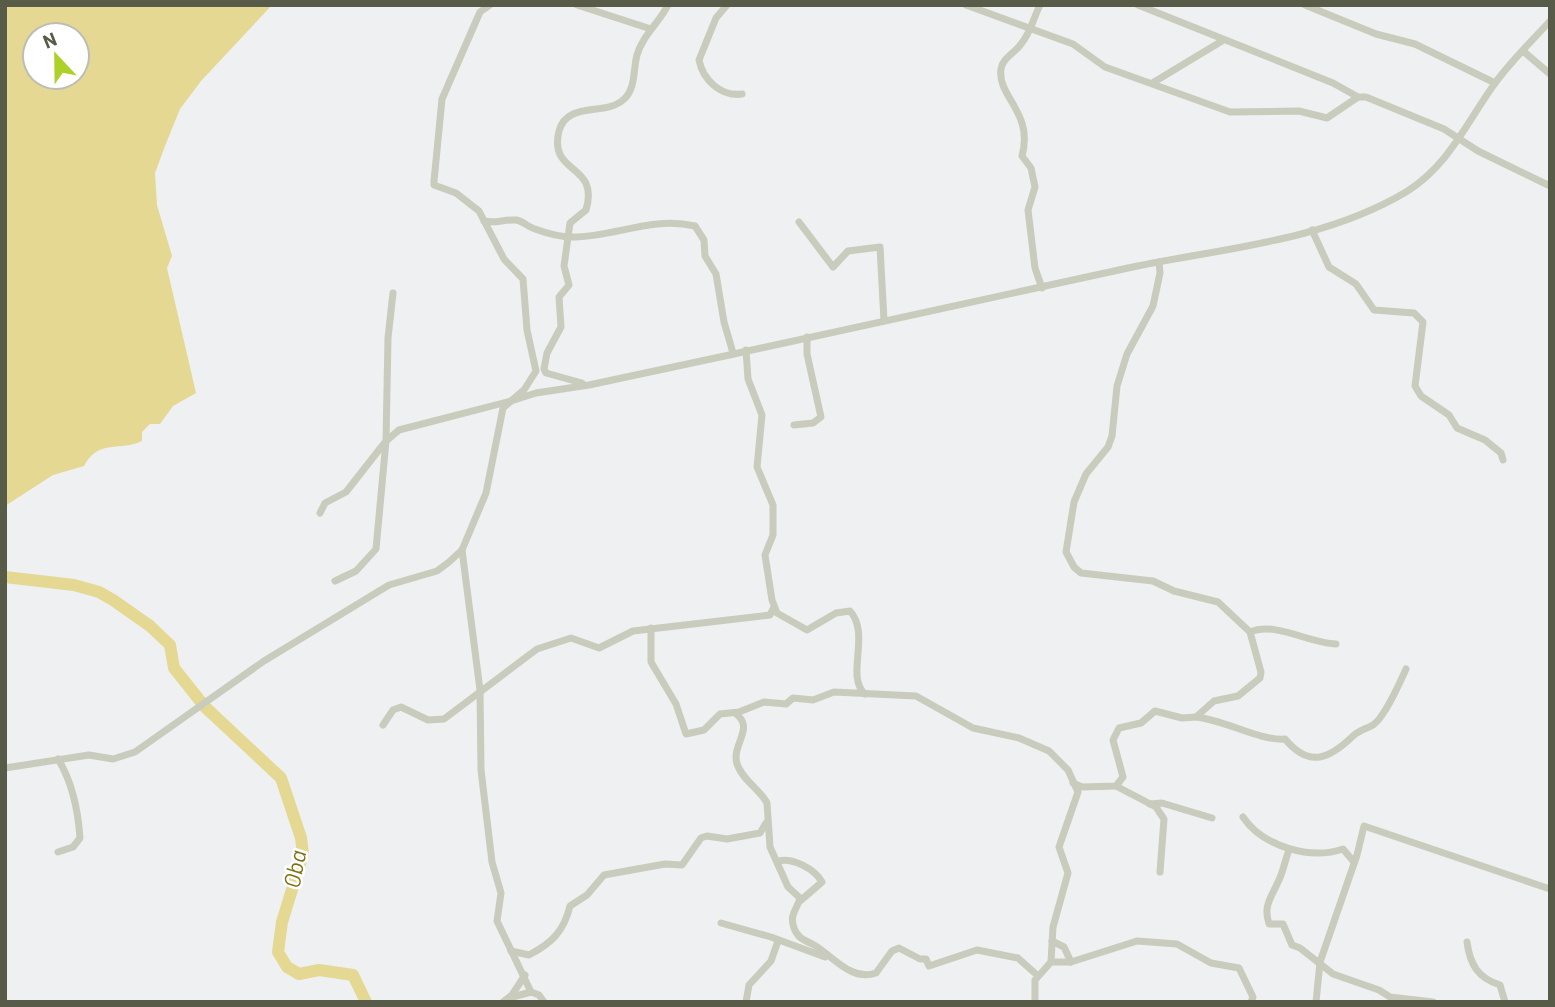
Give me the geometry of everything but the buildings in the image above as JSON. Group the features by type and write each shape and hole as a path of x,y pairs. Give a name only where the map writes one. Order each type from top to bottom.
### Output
{"street":[{"path":"490,5 480,12 446,86 433,181 434,185 479,211 504,259 526,285 527,330 536,371 524,390 501,413 492,474 462,550 480,691 481,769 492,862 501,892 497,921 531,992"},
{"path":"577,5 651,29"},
{"path":"589,385 546,373 544,369 547,353 561,327 559,297 569,285 564,266 570,223 586,210 589,188 585,178 562,159 558,148 559,131 565,119 583,110 610,107 624,100 634,80 636,57 668,5"},
{"path":"727,5 716,18 699,60 704,74 724,93 730,96 741,94"},
{"path":"966,5 1081,48 1105,67 1154,82 1230,112 1276,110 1327,118 1358,97"},
{"path":"1040,5 1031,30 1019,48 1007,57 1001,69 1003,87 1010,94 1026,131 1022,156 1031,168 1035,187 1028,211 1034,261 1042,288"},
{"path":"1138,5 1222,41 1333,83 1358,97 1444,129 1550,186"},
{"path":"1305,5 1331,10 1376,34 1415,44 1495,83"},
{"path":"320,513 325,503 346,492 386,441 399,430 536,393 589,385 1159,262 1256,245 1312,230 1375,208 1407,191 1429,174 1461,140 1495,83 1550,21"},
{"path":"1154,82 1222,41"},
{"path":"1523,51 1550,74"},
{"path":"484,221 492,223 518,220 533,229 570,237 605,233 633,225 678,222 695,226 704,240 705,256 716,274 733,353"},
{"path":"799,222 833,267 848,251 880,247 884,320"},
{"path":"1312,230 1329,267 1356,284 1374,310 1414,313 1420,316 1423,322 1415,386 1421,396 1449,415 1457,428 1485,440 1501,453 1503,460"},
{"path":"1159,262 1160,273 1153,306 1127,354 1117,386 1112,436 1079,488 1066,552 1074,567 1081,573 1153,580 1174,591 1218,602 1250,632 1261,668 1260,678 1238,696 1214,701 1196,717"},
{"path":"335,581 356,571 376,549 386,441 388,338 393,293"},
{"path":"794,425 813,423 821,417 807,354 807,337"},
{"path":"383,725 393,710 401,707 428,720 444,719 537,649 556,640 572,638 599,648 624,634 650,628 770,615 774,607 765,555 773,535 774,506 757,467 762,415 748,379 746,350"},
{"path":"386,424 399,430"},
{"path":"5,768 99,755 113,759 135,752 264,661 389,586 437,570 462,550"},
{"path":"774,607 790,622 807,630 836,613 850,611 857,627 860,647 857,681 865,694"},
{"path":"650,628 651,663 676,704 684,732 694,734 704,730 720,714 735,713 764,702 786,704 793,698 813,700 834,692 916,696 973,729 1019,738 1049,751 1065,767 1078,792 1059,847 1068,873 1053,927 1051,962"},
{"path":"1250,632 1267,628 1311,642 1336,644"},
{"path":"1116,786 1123,777 1114,749 1115,734 1119,728 1141,723 1155,711 1182,719 1212,719 1251,733 1285,739 1294,750 1314,757 1328,755 1339,751 1360,730 1375,724 1406,669"},
{"path":"1206,709 1212,719"},
{"path":"735,713 742,718 745,729 738,752 738,765 752,788 767,803 770,847 788,887 800,901"},
{"path":"58,759 69,781 78,813 80,838 73,847 58,852"},
{"path":"1073,783 1083,787 1092,784 1116,786 1150,804 1164,819 1160,873"},
{"path":"1150,804 1161,803 1212,818"},
{"path":"1244,817 1249,825 1289,850 1330,853 1343,849 1354,862"},
{"path":"511,951 529,955 558,936 567,922 570,906 587,895 604,876 664,864 682,865 701,838 707,836 727,839 760,833 767,822"},
{"path":"1316,1002 1320,962 1364,825 1550,888"},
{"path":"1289,850 1265,912 1269,924 1283,924 1292,945 1320,962 1333,974 1374,988 1390,997 1433,1002"},
{"path":"778,861 791,860 814,871 822,882 800,901 792,916 795,931 804,942 815,946 829,959"},
{"path":"721,923 829,959 848,970 872,975 894,948 926,959 929,966 977,950 1018,958 1037,975"},
{"path":"746,1002 749,985 771,961 778,941"},
{"path":"1052,941 1064,947 1071,962"},
{"path":"1035,1002 1037,975 1051,962 1071,962 1137,941 1177,944 1211,962 1239,968 1253,997 1251,1002"},
{"path":"1467,942 1469,961 1475,971 1500,985 1505,1002"},
{"path":"506,1000 525,975"},
{"path":"506,1000 531,992 539,995 544,1002"}],"shaded area":[{"path":"5,5 272,5 201,81 180,109 155,173 157,205 172,256 167,268 196,393 173,406 160,424 150,424 142,432 142,441 103,449 90,457 84,466 53,475 5,506"}],"waterway":[{"name":"Oba","path":"5,577 74,585 99,592 113,600 150,626 170,645 174,668 201,702"},
{"name":"Oba","path":"204,706 281,778 301,838 303,854 282,922 278,952 287,967 299,974 319,970 353,975 366,1002"}]}
